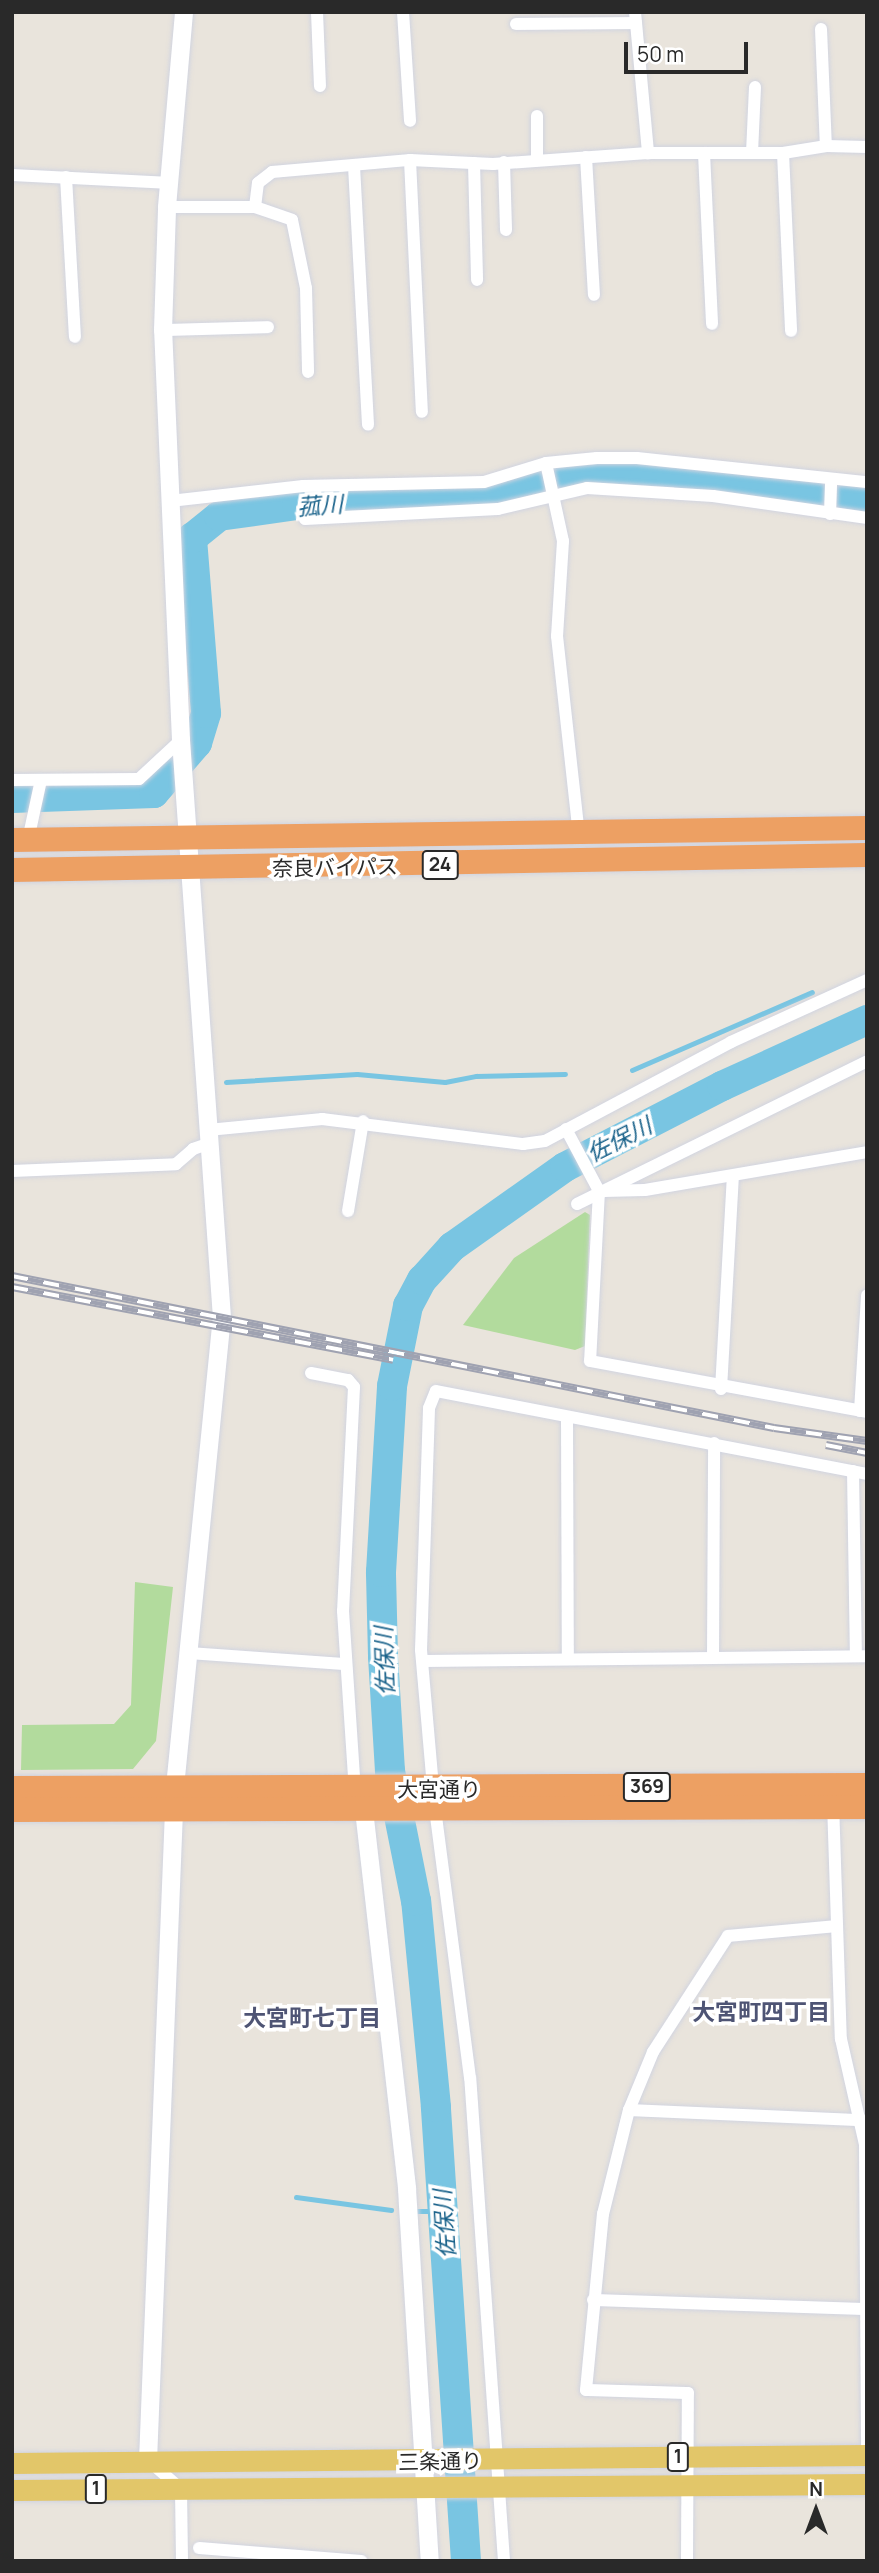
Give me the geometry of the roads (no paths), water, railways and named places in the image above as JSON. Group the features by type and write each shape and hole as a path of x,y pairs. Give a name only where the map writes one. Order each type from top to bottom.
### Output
{"highway":[{"name":"奈良バイパス","path":"17,839 188,840 867,828"},
{"name":"奈良バイパス","path":"12,870 190,869 867,855"},
{"name":"大宮通り","path":"12,1811 173,1812 363,1800 833,1796 867,1785"},
{"name":"大宮通り","path":"12,1788 174,1787 363,1800"},
{"name":"大宮通り","path":"833,1796 867,1807"}],"main road":[{"name":"三条通り","path":"12,2463 426,2461 867,2453"},
{"name":"三条通り","path":"12,2490 495,2489 867,2484"}],"street":[{"path":"181,2561 181,2489 148,2461 174,1787 222,1318 182,742 163,330 167,207 184,12"},
{"path":"317,12 320,86"},
{"path":"403,12 410,121"},
{"path":"516,24 636,18 648,153"},
{"path":"821,29 826,146"},
{"path":"752,153 755,86"},
{"path":"537,116 537,159"},
{"path":"255,207 258,183 272,172 410,160 474,163 648,153 783,153 826,146 867,147"},
{"path":"704,153 712,324"},
{"path":"783,153 790,331"},
{"path":"586,157 593,295"},
{"path":"410,160 422,412"},
{"path":"504,162 506,230"},
{"path":"474,163 477,281"},
{"path":"355,166 368,425"},
{"path":"12,175 171,183"},
{"path":"66,177 75,337"},
{"path":"167,207 255,207 292,220 306,288 314,354 308,372"},
{"path":"163,330 268,327"},
{"path":"170,501 303,486 484,482 547,463 637,458 867,482"},
{"path":"547,463 563,541 557,636 579,834"},
{"path":"830,514 831,478"},
{"path":"305,519 498,509 587,488 634,488 867,518"},
{"path":"12,780 139,779 182,742"},
{"path":"17,839 41,780"},
{"path":"12,1171 176,1164 209,1137 322,1119 363,1121 523,1144 545,1141 731,1042 867,980"},
{"path":"577,1204 598,1189 867,1061"},
{"path":"348,1211 363,1121"},
{"path":"567,1131 598,1189 590,1362 721,1389 864,1411 867,1295"},
{"path":"598,1189 645,1190 867,1152"},
{"path":"721,1389 733,1175"},
{"path":"311,1373 348,1380 354,1387 344,1664 363,1800 407,2189 426,2461 430,2561"},
{"path":"504,2561 495,2489 470,2078 431,1800 423,1661 429,1408 436,1391 867,1474"},
{"path":"567,1418 568,1659"},
{"path":"713,1657 714,1443"},
{"path":"423,1661 861,1656 853,1471"},
{"path":"189,1653 344,1664"},
{"path":"833,1796 841,2039 866,2145 867,2453"},
{"path":"687,2561 688,2393 586,2390 603,2214 629,2110 653,2052 728,1936 837,1926"},
{"path":"629,2110 862,2120"},
{"path":"593,2300 865,2309"},
{"path":"199,2548 361,2561"}],"waterway":[{"name":"菰川","path":"12,798 154,793 197,743 206,713 192,538 219,516 297,505 488,496 575,476 645,476 867,501"},
{"path":"632,1070 812,992"},
{"name":"佐保川","path":"466,2561 436,2107 416,1901 390,1771 383,1656 381,1572 392,1386 408,1306 422,1280 452,1247 565,1167 722,1086 867,1020"},
{"path":"226,1082 357,1074 445,1082 476,1076 565,1074"},
{"path":"296,2197 391,2210"},
{"path":"414,2211 442,2211"}],"railway":[{"path":"12,1276 774,1428 867,1441"},
{"path":"12,1287 393,1360"},
{"path":"826,1445 867,1453"}],"district":[{"name":"大宮町四丁目","path":"761,2011"},
{"name":"大宮町七丁目","path":"312,2017"}]}
